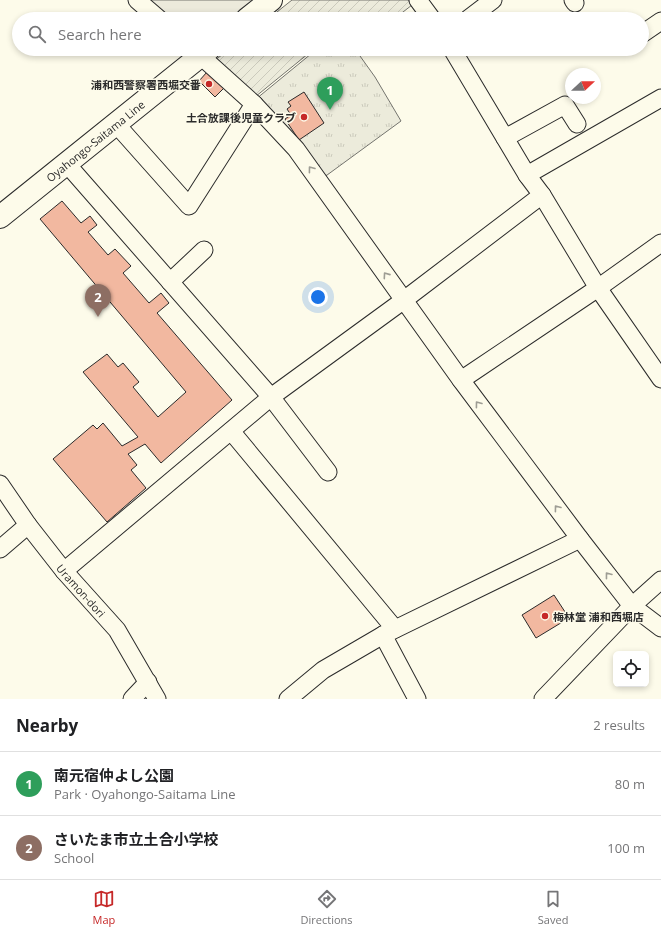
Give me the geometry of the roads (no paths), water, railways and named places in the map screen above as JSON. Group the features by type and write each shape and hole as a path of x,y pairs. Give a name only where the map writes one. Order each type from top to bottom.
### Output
{"main road":[{"path":"256,12 271,0"},
{"name":"Oyahongo-Saitama Line","path":"0,217 116,124 195,56"}],"street":[{"path":"138,0 151,12"},
{"path":"418,0 427,12"},
{"path":"477,12 493,0"},
{"path":"649,29 661,21"},
{"path":"206,56 296,149 461,380 580,539 632,606 661,628"},
{"path":"456,56 527,175 542,195 598,288 661,379"},
{"path":"527,175 661,98"},
{"path":"116,124 189,206 254,104"},
{"path":"505,138 565,106 577,124"},
{"path":"66,163 271,397 328,472"},
{"path":"64,571 271,397 404,300 542,195"},
{"path":"461,380 598,288 661,243"},
{"path":"170,282 204,250"},
{"path":"231,431 389,632 417,699"},
{"name":"Uramon-dori","path":"0,484 28,525 64,571 117,630 157,699"},
{"path":"0,549 28,525"},
{"path":"288,699 323,670 389,632 580,539"},
{"path":"543,699 632,606 661,580"},
{"path":"132,699 148,682"}],"place":[{"name":"浦和西警察署西堀交番","path":"209,84"},
{"name":"南元宿仲よし公園","path":"330,110"},
{"name":"土合放課後児童クラブ","path":"304,117"},
{"name":"さいたま市立土合小学校","path":"98,317"},
{"name":"梅林堂 浦和西堀店","path":"545,616"}]}
